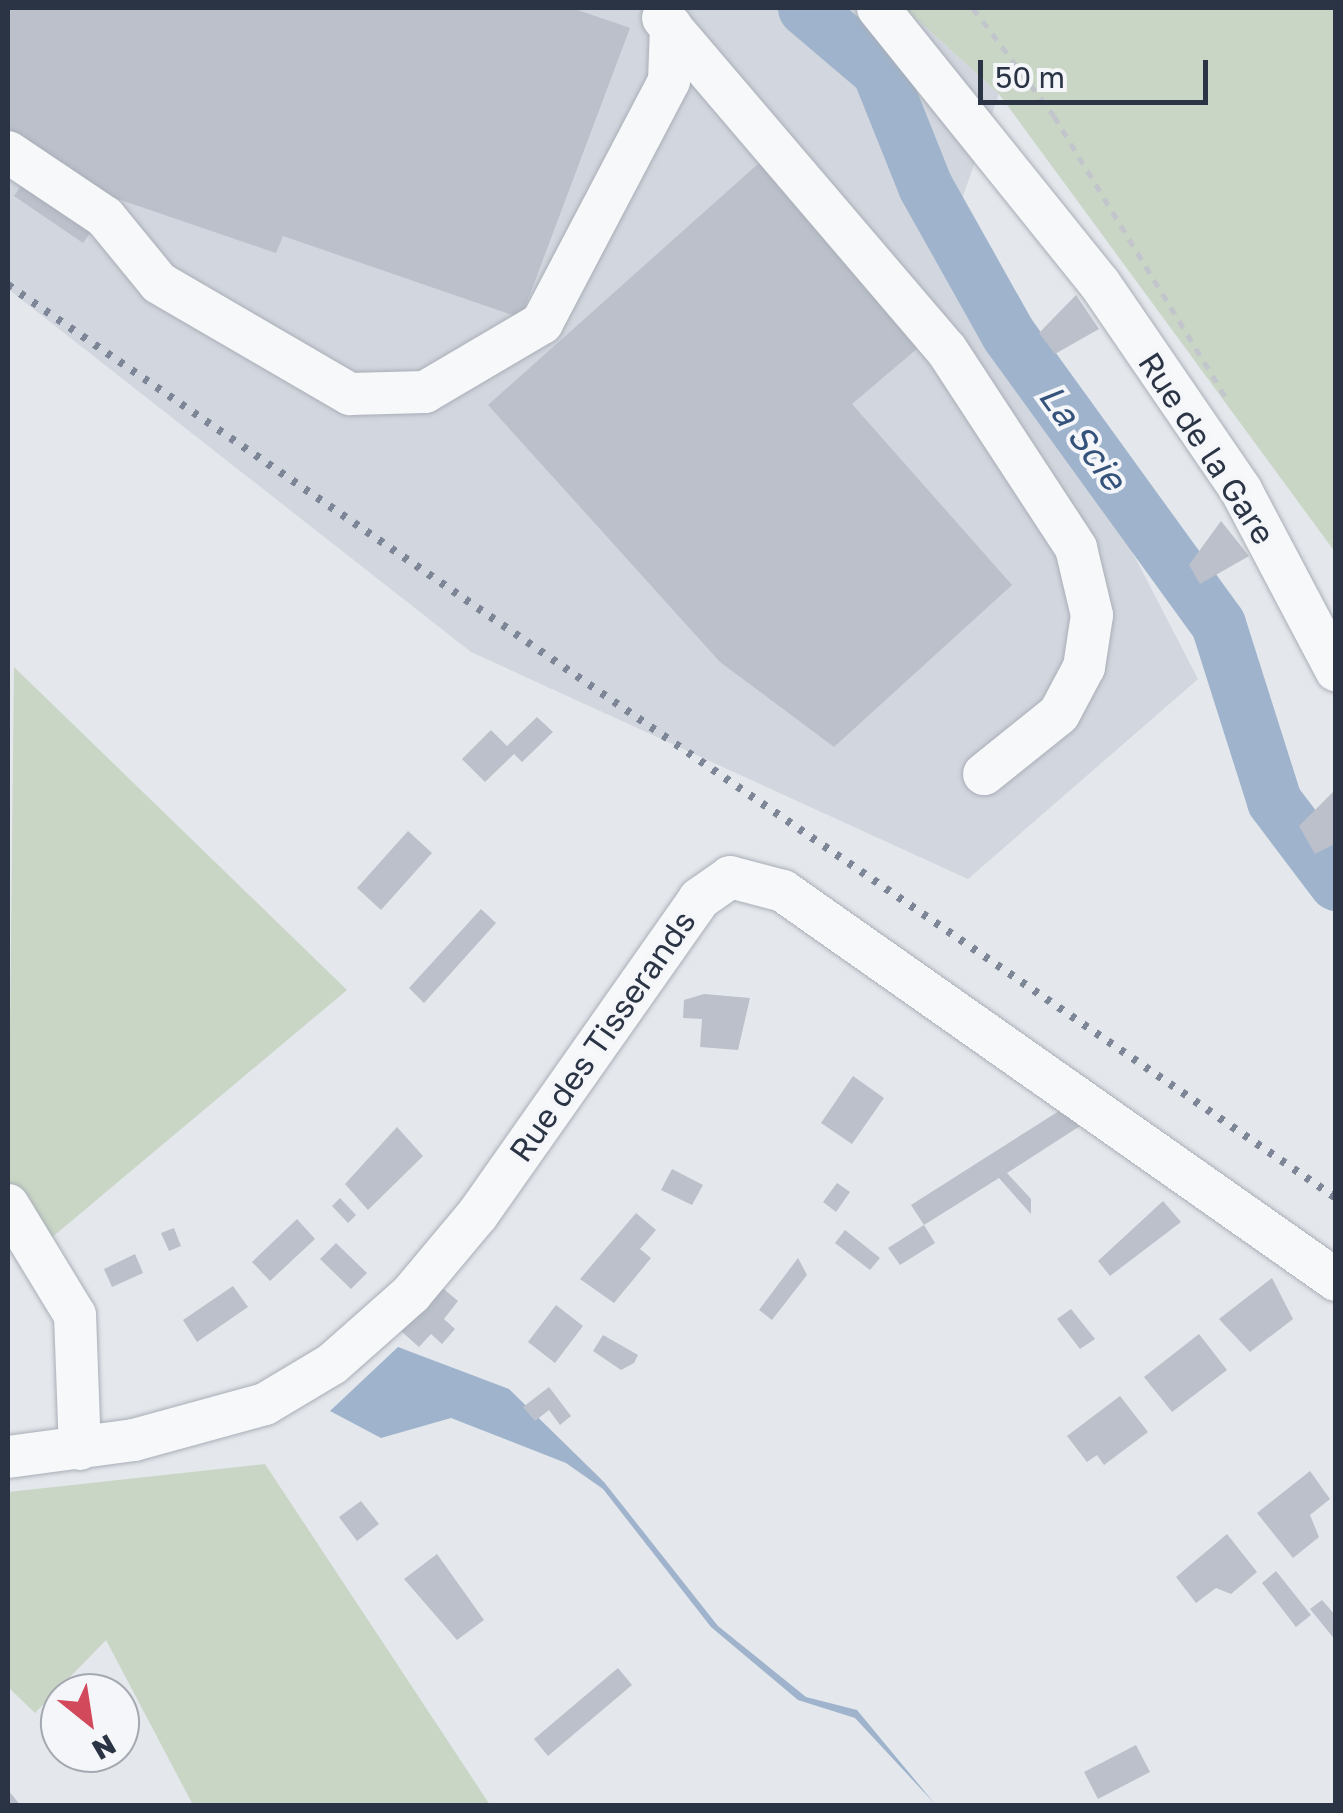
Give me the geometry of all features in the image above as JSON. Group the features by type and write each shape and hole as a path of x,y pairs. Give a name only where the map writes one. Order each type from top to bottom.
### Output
{"street":[{"name":"Rue de la Gare","path":"878,8 1100,284 1240,490 1336,670"},
{"path":"8,152 105,216 159,282 350,394 425,392 542,323 669,81 661,17"},
{"path":"661,17 946,349 1076,548 1092,615 1084,667 1059,714 984,774"},
{"name":"Rue des Tisserands","path":"80,1449 264,1404 332,1364 410,1294 478,1214 699,899 730,877 783,891 1336,1280"},
{"path":"8,1205 75,1315 80,1449 8,1457"}],"path":[{"path":"973,8 1054,116 1240,421"}],"shaded area":[{"path":"8,8 905,8 999,94 957,213 1198,679 968,879 471,652 8,289"}],"green space":[{"path":"905,8 1335,8 1335,552 999,94"},
{"path":"14,667 347,990 44,1244 8,1213"},
{"path":"265,1464 490,1805 193,1805 140,1704 140,1673 123,1673 106,1640 74,1673 40,1673 40,1708 35,1713 8,1687 8,1492"}],"water":[{"path":"398,1347 509,1389 604,1482 718,1626 806,1697 857,1710 935,1804 855,1718 798,1700 711,1627 603,1489 566,1463 451,1418 381,1438 330,1411"}],"building":[{"path":"8,8 572,8 630,28 521,318 283,236 276,253 71,183 8,139"},
{"path":"759,163 925,342 852,404 1012,585 834,747 720,662 488,405"},
{"path":"27,177 96,225 83,243 14,196"},
{"path":"1076,295 1099,329 1055,354 1039,333"},
{"path":"1221,521 1249,556 1200,584 1189,565"},
{"path":"537,717 553,732 522,762 514,754 485,782 462,759 491,730 507,746"},
{"path":"1336,789 1336,843 1315,854 1299,826"},
{"path":"408,831 432,853 381,910 357,888"},
{"path":"481,909 496,923 424,1003 409,988"},
{"path":"704,994 750,998 738,1050 700,1047 702,1019 683,1018 684,1000"},
{"path":"853,1076 884,1098 852,1144 821,1123"},
{"path":"1059,1111 1080,1126 1007,1173 1031,1199 1031,1214 999,1178 924,1225 911,1205"},
{"path":"397,1127 423,1156 368,1210 345,1184"},
{"path":"672,1169 703,1185 692,1205 661,1190"},
{"path":"837,1183 850,1192 836,1212 823,1202"},
{"path":"340,1198 356,1215 348,1223 332,1206"},
{"path":"1163,1201 1181,1222 1110,1276 1098,1261"},
{"path":"636,1213 656,1230 640,1249 651,1258 614,1303 580,1279"},
{"path":"297,1219 315,1239 270,1281 252,1262"},
{"path":"924,1225 935,1243 900,1265 888,1248"},
{"path":"174,1228 181,1246 169,1251 161,1233"},
{"path":"845,1230 880,1258 870,1270 835,1243"},
{"path":"336,1243 367,1273 351,1289 320,1259"},
{"path":"135,1254 143,1273 112,1287 104,1269"},
{"path":"798,1258 807,1275 772,1320 759,1310"},
{"path":"1272,1278 1293,1319 1250,1352 1219,1319"},
{"path":"233,1286 248,1307 197,1342 183,1320"},
{"path":"440,1286 458,1301 444,1319 455,1329 442,1344 431,1334 419,1347 401,1331"},
{"path":"556,1305 583,1326 555,1363 528,1342"},
{"path":"1071,1309 1095,1339 1080,1349 1057,1319"},
{"path":"1199,1334 1227,1370 1172,1412 1144,1377"},
{"path":"603,1335 638,1355 634,1363 621,1370 593,1351"},
{"path":"549,1387 571,1416 560,1425 549,1410 535,1421 523,1407"},
{"path":"1120,1396 1148,1432 1104,1465 1097,1455 1087,1462 1067,1436"},
{"path":"1310,1471 1330,1499 1310,1515 1319,1537 1293,1558 1257,1513"},
{"path":"361,1501 379,1524 357,1541 339,1517"},
{"path":"1227,1534 1257,1572 1231,1594 1216,1588 1196,1603 1176,1577"},
{"path":"437,1554 484,1620 457,1640 404,1579"},
{"path":"1276,1571 1311,1615 1296,1627 1262,1583"},
{"path":"1322,1600 1336,1616 1336,1641 1310,1609"},
{"path":"618,1668 632,1685 548,1756 534,1739"},
{"path":"1136,1745 1150,1772 1098,1799 1084,1772"},
{"path":"8,1790 21,1806 8,1806"}],"waterway":[{"name":"La Scie","path":"805,8 879,71 925,186 1008,334 1218,624 1274,801 1336,883"}],"railway":[{"path":"8,285 1336,1198"}]}
